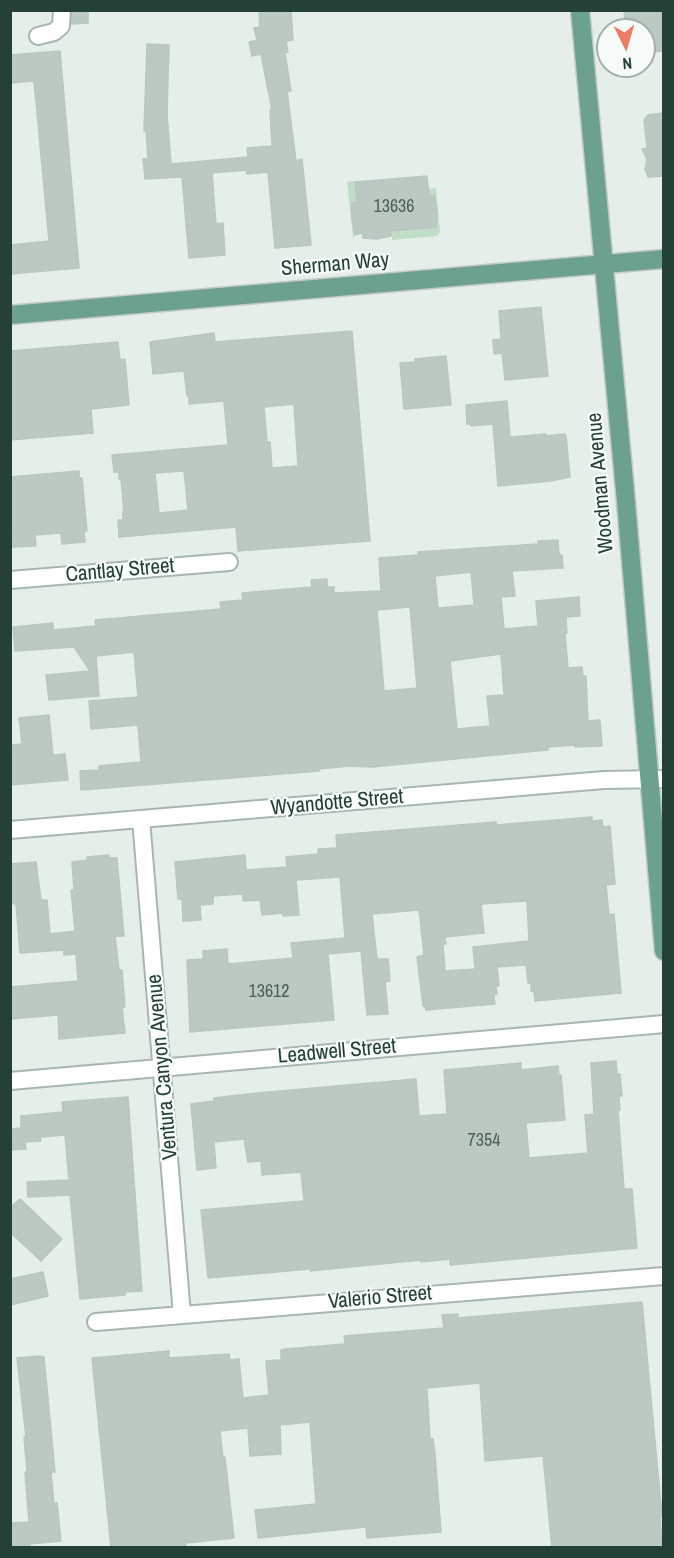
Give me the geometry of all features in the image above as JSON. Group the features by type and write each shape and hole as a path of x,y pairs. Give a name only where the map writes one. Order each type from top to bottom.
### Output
{"main road":[{"name":"Woodman Avenue","path":"580,10 626,502 656,780 663,951"},
{"name":"Sherman Way","path":"10,315 663,260"}],"street":[{"path":"38,36 54,32 61,18"},
{"name":"Cantlay Street","path":"10,580 229,562"},
{"name":"Wyandotte Street","path":"10,830 604,780 656,780"},
{"name":"Ventura Canyon Avenue","path":"141,819 183,1315"},
{"name":"Leadwell Street","path":"10,1081 663,1024"},
{"name":"Valerio Street","path":"96,1322 663,1276"}],"green space":[{"path":"355,181 357,206 366,233 353,238 347,182"},
{"path":"436,188 440,232 437,236 392,240 392,231 388,231 429,199 428,189"}],"building":[{"path":"72,10 88,10 88,23 72,24"},
{"path":"259,10 291,10 293,40 286,41 288,52 285,53 291,91 287,91 296,161 302,159 311,245 275,248 268,172 247,174 246,170 212,173 216,224 223,223 225,255 189,258 182,177 145,179 143,159 148,159 146,130 144,131 147,44 169,45 167,114 171,164 248,157 247,148 272,146 270,110 272,110 261,54 252,56 249,42 257,40 254,28 260,27"},
{"path":"624,10 663,10 663,51 656,52 656,18 625,18"},
{"path":"60,51 79,268 10,274 10,245 49,241 34,81 10,83 10,55"},
{"path":"663,113 663,176 648,177 645,169 647,159 642,149 647,148 644,120 648,115"},
{"path":"427,176 429,196 434,196 437,211 436,227 391,231 391,236 377,239 363,238 363,233 355,234 352,203 357,202 355,182"},
{"path":"541,307 548,376 505,380 502,353 494,354 493,340 501,339 499,311"},
{"path":"352,331 370,541 238,551 236,527 119,537 118,520 123,520 124,512 121,479 119,479 119,472 114,472 112,455 228,445 224,401 189,404 184,371 153,374 150,342 214,333 215,342","holes":["294,404 298,466 272,468 264,407","184,471 188,510 159,513 155,473"]},
{"path":"118,342 120,360 125,359 129,405 91,409 93,433 10,440 10,351"},
{"path":"446,356 451,405 404,409 400,363"},
{"path":"507,401 510,437 546,434 546,436 564,434 566,436 570,477 498,486 493,424 471,426 467,424 466,405"},
{"path":"79,471 79,478 82,478 87,531 84,531 85,542 62,544 61,533 35,535 36,546 12,547 10,477"},
{"path":"558,540 563,568 512,571 515,596 501,597 504,629 538,626 536,601 579,597 580,616 566,617 568,668 582,667 583,676 586,676 588,721 600,720 602,746 548,747 548,750 372,767 349,766 319,769 319,771 81,790 80,771 99,770 99,766 141,762 138,725 91,729 89,701 138,697 134,652 96,656 99,696 49,700 46,675 90,671 74,647 15,651 13,627 53,623 53,630 96,626 95,620 221,609 220,602 243,600 242,593 312,587 311,580 327,579 327,587 334,587 334,593 381,591 379,558 418,555 418,552 538,544 538,541","holes":["471,572 474,605 438,608 435,576","410,607 417,688 384,691 377,610","501,654 504,695 487,696 490,726 457,729 450,661"]},
{"path":"49,715 53,755 65,754 68,780 10,785 10,745 22,744 19,718"},
{"path":"592,817 592,821 602,820 603,827 610,826 615,884 606,885 609,915 614,914 621,993 535,1001 531,983 528,983 526,965 497,967 499,986 496,986 497,994 494,995 495,1004 426,1010 423,1006 417,957 424,955 419,910 372,914 377,959 388,959 390,981 385,982 388,1014 367,1015 361,951 328,954 334,1020 190,1032 187,960 203,959 203,951 227,949 228,964 293,958 291,943 345,938 340,877 296,880 299,915 283,916 283,913 262,915 260,900 243,901 243,894 213,896 213,904 200,905 201,920 183,921 182,899 178,899 175,862 245,855 246,870 287,867 286,857 318,854 318,849 337,848 336,835 496,822 496,825","holes":["527,901 529,941 473,947 475,969 445,971 443,944 446,944 445,937 484,933 481,904"]},
{"path":"109,855 109,858 117,858 124,936 115,936 119,970 122,970 125,1033 59,1039 58,1015 10,1019 10,987 78,981 76,954 64,955 64,950 20,953 16,904 10,903 10,864 36,862 41,900 47,900 50,934 75,931 71,890 74,890 72,862 87,860 87,857"},
{"path":"616,1061 622,1096 619,1096 620,1110 618,1110 624,1189 632,1189 637,1248 450,1265 450,1259 421,1262 421,1260 208,1278 201,1210 304,1201 301,1172 262,1175 261,1161 248,1162 244,1139 214,1142 216,1168 197,1170 191,1104 214,1101 214,1098 257,1093 416,1079 419,1116 447,1114 444,1070 521,1063 521,1070 558,1066 559,1076 561,1075 565,1120 526,1123 529,1158 588,1153 585,1115 594,1114 591,1063"},
{"path":"128,1097 142,1291 80,1299 70,1195 28,1197 27,1182 69,1180 65,1135 40,1137 41,1141 25,1142 26,1149 10,1150 10,1129 21,1128 21,1116 63,1112 62,1102"},
{"path":"20,1199 62,1239 41,1261 10,1232 10,1208"},
{"path":"43,1272 48,1296 10,1305 10,1279"},
{"path":"642,1302 662,1516 660,1517 662,1548 552,1548 543,1456 485,1461 480,1383 427,1388 430,1439 433,1439 435,1454 441,1532 367,1538 366,1527 258,1538 255,1510 316,1504 310,1422 280,1425 281,1454 250,1456 248,1428 220,1431 234,1538 186,1543 186,1548 111,1548 92,1358 169,1351 169,1358 229,1354 230,1360 239,1359 243,1398 269,1395 266,1361 281,1360 281,1350 345,1344 344,1336 444,1328 442,1315 458,1314 458,1318"},
{"path":"44,1357 55,1472 51,1472 61,1541 30,1544 30,1548 10,1548 10,1523 29,1522 25,1472 27,1472 24,1437 26,1437 17,1358"}]}
